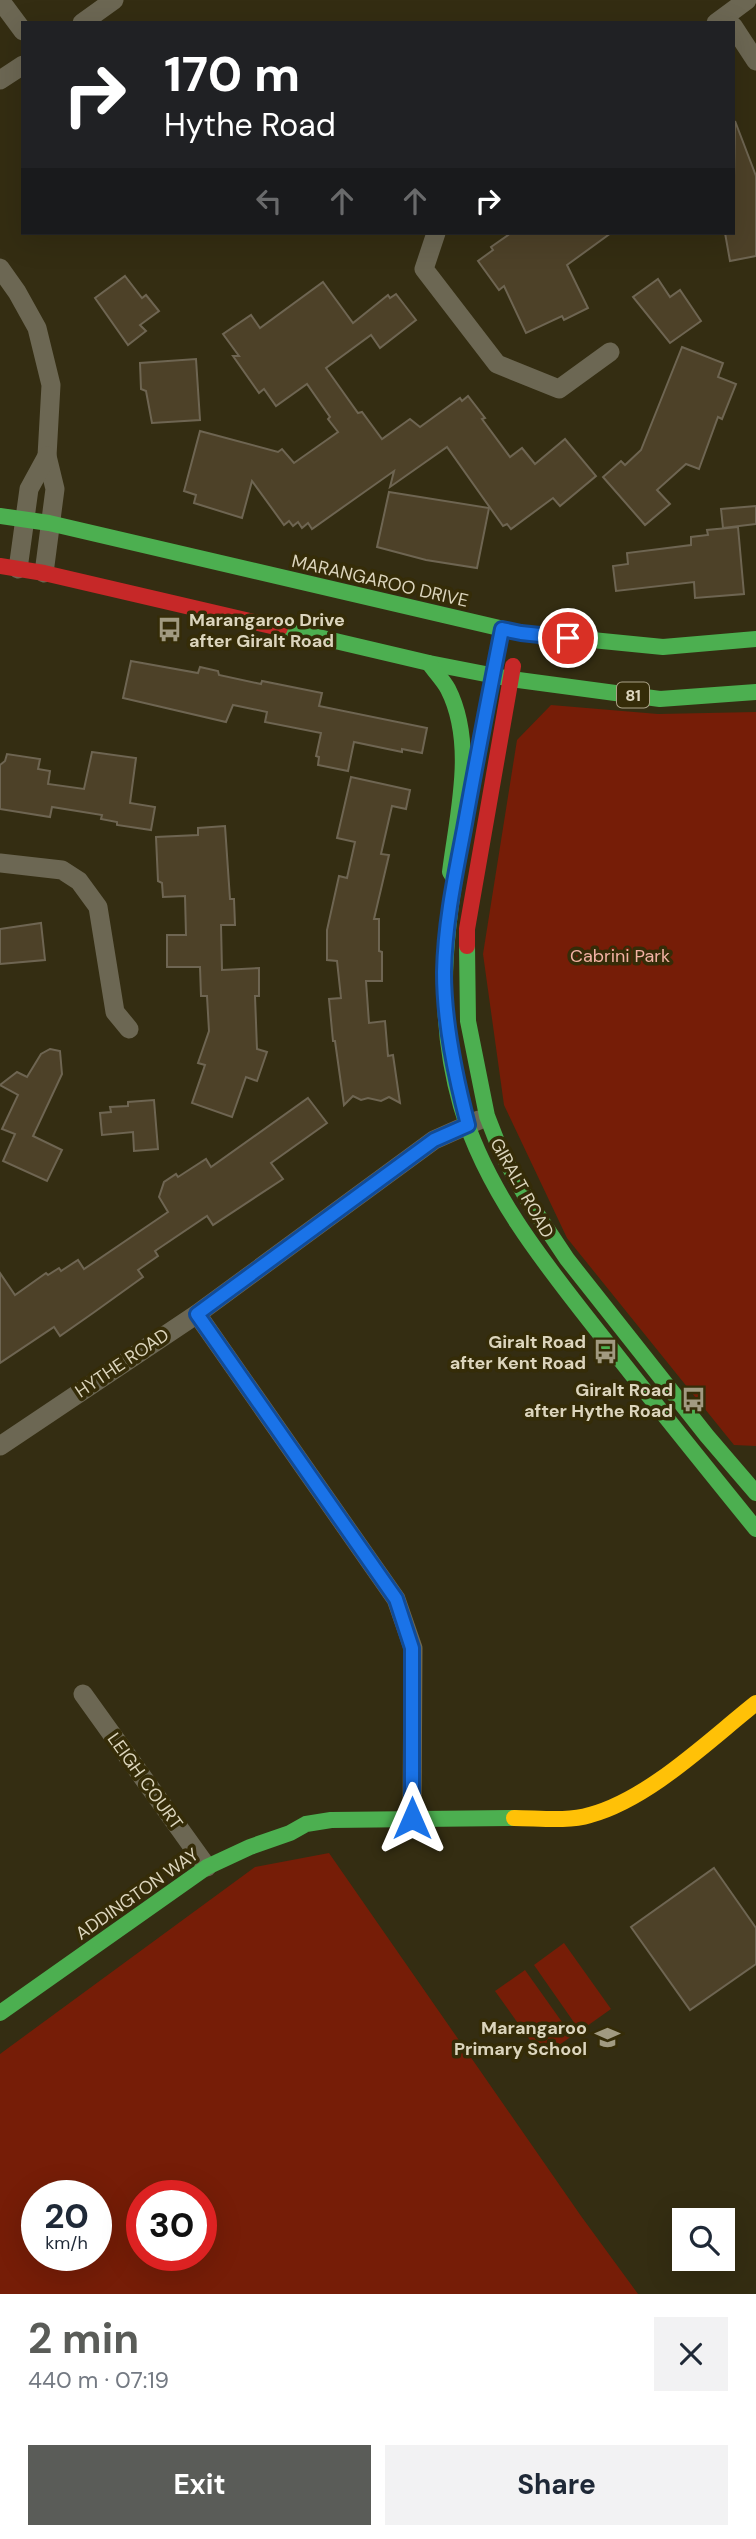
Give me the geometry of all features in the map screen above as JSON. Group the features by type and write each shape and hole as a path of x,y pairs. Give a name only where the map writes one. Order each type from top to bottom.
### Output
{"street":[{"path":"0,0 21,29"},
{"path":"85,21 114,0"},
{"path":"728,21 747,0"},
{"path":"735,33 756,61"},
{"path":"0,80 21,66"},
{"path":"435,235 424,269 497,364 559,389 610,352"},
{"path":"0,268 37,328 51,385 47,456 55,489 44,573"},
{"path":"9,568 24,519 29,489 47,456"},
{"name":"MARANGAROO DRIVE","path":"0,516 49,523 521,633 663,647 756,639"},
{"name":"81","path":"9,568 44,573 429,663 511,679 660,699 756,692"},
{"name":"GIRALT ROAD","path":"502,629 446,931 444,974 456,1081 468,1125 491,1177 539,1258 756,1529"},
{"name":"GIRALT ROAD","path":"521,633 467,929 468,1021 486,1116 527,1199 567,1259 707,1436 752,1480"},
{"path":"429,663 449,691 462,737 450,872 455,880"},
{"path":"0,863 62,870 79,881 98,907 115,1012 129,1029"},
{"name":"HYTHE ROAD","path":"2,1439 197,1314 434,1140 486,1116"},
{"path":"197,1314 396,1599 412,1648 412,1818"},
{"path":"726,1492 752,1480"},
{"name":"LEIGH COURT","path":"83,1694 195,1860"},
{"name":"ADDINGTON WAY","path":"0,1994 195,1860 250,1847 290,1833 306,1824 331,1820 589,1816 612,1809 651,1786 756,1703"},
{"name":"ADDINGTON WAY","path":"287,1817 306,1824"},
{"name":"ADDINGTON WAY","path":"0,2013 195,1860"}],"green space":[{"name":"Cabrini Park","path":"551,705 658,714 756,712 756,1446 734,1445 567,1238 504,1105 483,954 517,740"},
{"path":"329,1853 638,2294 0,2294 0,2054 255,1867"},
{"path":"564,1943 611,2009 580,2031 534,1965"},
{"path":"525,1970 572,2036 542,2057 495,1991"}],"building":[{"path":"735,121 756,176 756,256 730,261 725,235 735,235"},
{"path":"508,235 608,235 567,265 588,308 564,320 562,316 526,333 504,286 499,290 478,261 493,250 491,247"},
{"path":"125,276 142,298 146,295 159,311 140,325 146,331 128,345 95,298"},
{"path":"658,279 670,297 680,290 701,321 670,343 633,297"},
{"path":"323,282 353,323 388,295 390,298 396,294 416,320 380,348 371,335 326,368 358,413 362,412 382,439 410,419 420,427 460,398 462,401 468,396 510,457 522,448 535,464 565,439 596,476 560,506 553,498 511,529 507,524 503,526 447,447 390,487 394,471 312,529 308,523 302,528 298,522 293,526 289,521 284,525 252,481 242,518 194,503 196,495 184,491 200,431 278,452 282,449 294,463 338,432 307,384 276,406 264,389 259,393 233,356 239,356 223,334 251,315 260,328"},
{"path":"682,347 723,363 718,377 736,384 722,419 718,417 699,469 686,464 657,490 670,504 645,525 603,477 621,461 625,465 641,450"},
{"path":"196,359 200,420 152,423 146,391 141,389 140,363"},
{"path":"389,492 489,508 477,568 426,560 377,547"},
{"path":"756,506 756,524 723,528 721,509"},
{"path":"738,527 744,594 695,598 694,582 616,591 613,566 628,564 627,553 691,545 691,537 708,535 707,530"},
{"path":"131,661 198,673 200,667 218,671 219,675 261,684 262,681 322,693 319,706 427,728 422,753 402,749 402,752 354,742 348,771 318,765 319,757 316,756 321,733 265,722 267,712 233,705 226,722 123,698"},
{"path":"92,752 136,758 130,803 155,807 151,830 117,825 117,822 101,819 102,815 52,807 50,817 0,809 0,765 7,754 40,759 38,769 50,771 48,784 84,789"},
{"path":"351,777 410,790 406,809 392,806 381,854 389,855 374,919 379,919 382,981 366,981 369,1023 385,1021 388,1056 393,1055 400,1103 389,1097 381,1101 368,1098 361,1100 353,1096 344,1105 333,1041 329,999 341,998 337,961 327,960 327,930 339,876 347,878 355,842 337,838"},
{"path":"225,826 230,899 234,899 235,925 221,925 222,970 259,968 259,996 255,996 257,1049 267,1052 257,1081 246,1077 232,1117 192,1103 205,1065 198,1063 209,1031 207,996 201,996 200,967 167,967 167,935 186,935 185,896 163,897 162,883 158,881 156,837 198,835 198,828"},
{"path":"41,923 45,960 0,964 0,929"},
{"path":"50,1049 60,1051 62,1074 33,1136 62,1150 47,1181 3,1161 15,1134 2,1129 18,1095 0,1085 17,1072 27,1077 41,1054"},
{"path":"308,1098 327,1123 271,1163 283,1179 213,1225 207,1216 155,1251 158,1256 138,1270 143,1277 93,1313 60,1336 54,1327 0,1363 0,1273 15,1295 46,1273 48,1275 59,1268 61,1271 78,1260 84,1269 168,1212 159,1197 164,1182 176,1174 178,1177 206,1159 211,1167"},
{"path":"154,1100 158,1149 134,1151 133,1132 102,1135 100,1113 111,1112 110,1107 128,1106 128,1102"},
{"path":"714,1868 756,1928 756,1964 690,2010 631,1927"}],"traffic: fast":[{"path":"0,516 49,523 521,633 663,647 756,639"},
{"path":"280,628 511,679 660,699 756,692"},
{"path":"470,792 502,629"},
{"path":"429,663 448,689 461,733 462,780 450,872 455,880"},
{"path":"458,860 446,953 448,1044 461,1106 486,1170 521,1229 562,1285 756,1529"},
{"path":"467,946 468,1021 487,1116 501,1152 527,1199 567,1259 707,1436 756,1493"},
{"path":"0,2013 207,1867 306,1824 331,1820 514,1818"}],"traffic: slow":[{"path":"514,1818 572,1818 612,1807 656,1783 756,1703"}],"traffic: jam":[{"path":"0,566 44,573 280,628"},
{"path":"467,946 467,929 513,666"}],"place":[{"name":"Marangaroo Drive after Giralt Road","path":"169,630"},
{"name":"Giralt Road after Kent Road","path":"606,1352"},
{"name":"Giralt Road after Hythe Road","path":"693,1400"},
{"name":"Marangaroo Primary School","path":"607,2038"}],"route":[{"path":"412,1818 412,1648 396,1599 197,1314 434,1140 468,1125 456,1081 444,974 446,931 485,711 502,629 568,638"}]}
